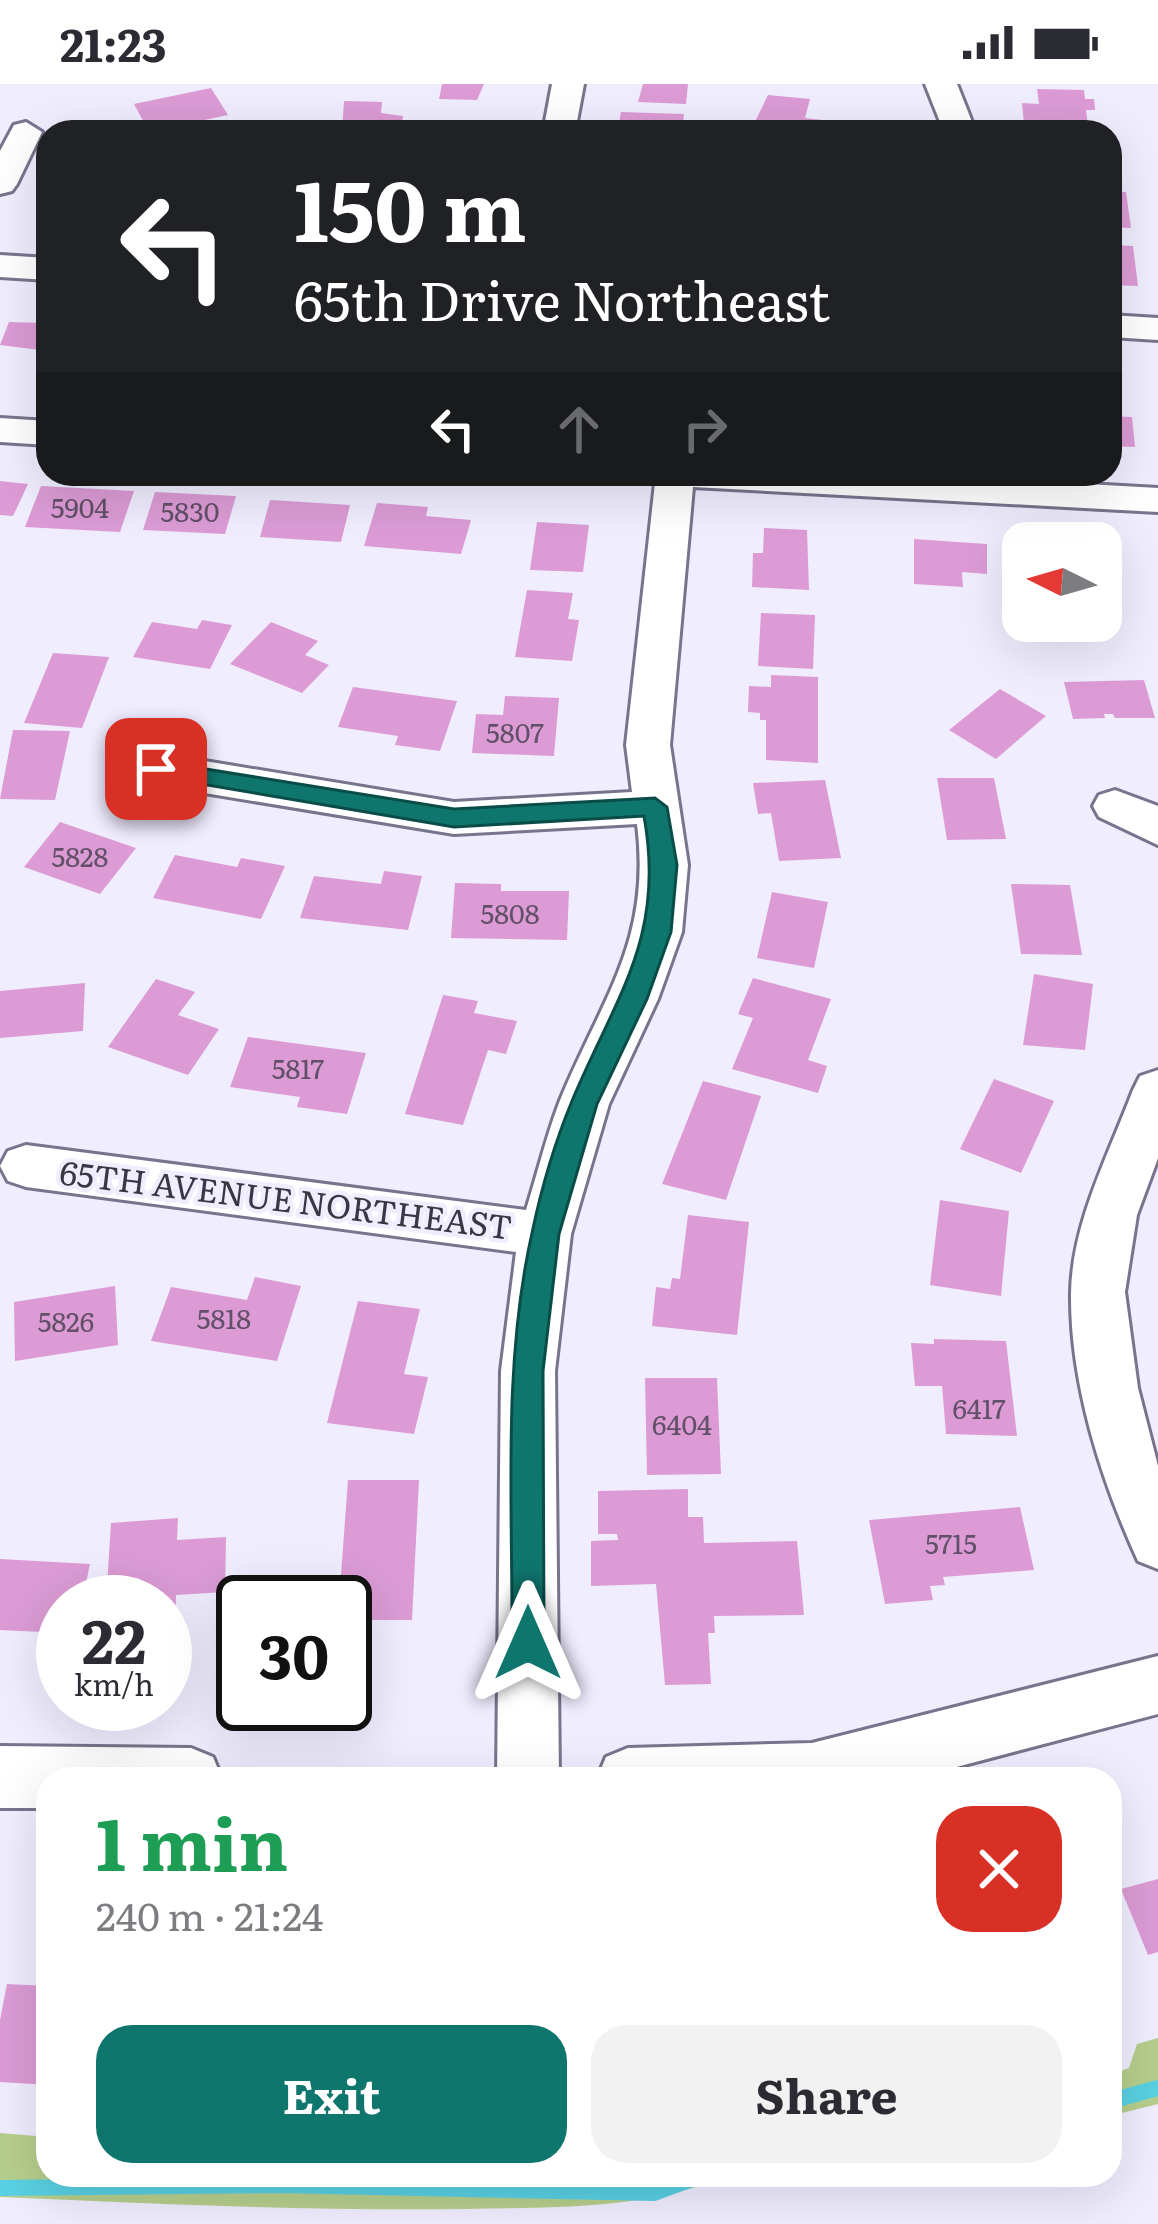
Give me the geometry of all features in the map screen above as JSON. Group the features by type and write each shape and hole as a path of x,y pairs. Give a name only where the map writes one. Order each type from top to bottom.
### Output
{"street":[{"path":"561,120 568,84"},
{"path":"941,84 955,120"},
{"path":"0,184 26,132"},
{"path":"0,266 36,268"},
{"path":"1122,327 1158,329"},
{"path":"0,430 36,433"},
{"path":"528,1767 528,1371 545,1234 584,1104 634,999 658,932 665,865 648,746 673,486"},
{"path":"905,486 1158,500"},
{"path":"156,769 454,818 655,807"},
{"path":"1115,806 1138,814 1158,829"},
{"path":"1158,1090 1112,1215 1098,1292 1110,1388 1135,1486 1158,1542"},
{"name":"65TH AVENUE NORTHEAST","path":"26,1166 545,1234"},
{"path":"839,1767 1158,1685"},
{"path":"0,1778 36,1778"}],"green space":[{"path":"1158,2038 1158,2104 1122,2113 1122,2071 1129,2068 1137,2044"},
{"path":"0,2133 36,2136 36,2187 694,2187 633,2201 534,2208 292,2208 0,2197"}],"building":[{"path":"442,84 484,84 477,100 439,99"},
{"path":"643,84 688,84 686,104 638,102"},
{"path":"211,88 228,115 205,120 143,120 134,104"},
{"path":"1037,89 1084,90 1085,99 1094,99 1095,110 1086,110 1087,120 1024,120 1022,103 1039,104"},
{"path":"768,95 810,99 805,118 822,120 756,120"},
{"path":"344,101 382,102 381,113 403,116 402,120 343,120"},
{"path":"621,112 684,114 683,120 620,120"},
{"path":"1122,192 1126,192 1131,228 1122,228"},
{"path":"1122,246 1133,246 1138,286 1122,285"},
{"path":"9,322 36,323 36,350 0,345"},
{"path":"1122,417 1132,417 1135,447 1122,446"},
{"path":"0,481 28,484 13,516 0,515"},
{"path":"41,486 134,491 120,532 25,527"},
{"path":"155,492 236,496 225,534 143,530"},
{"path":"270,500 350,505 341,542 260,537"},
{"path":"377,503 428,507 426,516 471,520 461,554 364,546"},
{"path":"537,522 589,525 583,572 530,570"},
{"path":"764,528 807,530 809,590 752,587 753,553 763,553"},
{"path":"914,539 987,544 987,574 962,572 963,587 914,584"},
{"path":"527,590 573,593 568,619 579,620 572,661 515,657"},
{"path":"761,613 815,615 813,669 758,666"},
{"path":"202,620 232,625 210,669 133,657 152,622 197,629"},
{"path":"271,622 318,641 305,655 329,665 302,693 230,664"},
{"path":"53,653 109,657 82,728 24,723"},
{"path":"771,675 818,677 818,763 766,760 766,720 760,720 760,713 748,712 749,686 771,687"},
{"path":"1144,680 1155,718 1104,714 1105,718 1073,719 1064,682"},
{"path":"353,687 457,701 440,751 395,745 398,736 338,727"},
{"path":"1000,689 1046,716 996,759 949,730"},
{"path":"505,696 559,698 554,756 472,753 476,714 503,715"},
{"path":"13,730 70,731 55,800 0,799"},
{"path":"937,778 994,778 1006,839 947,840"},
{"path":"825,780 841,858 779,861 771,813 758,814 753,783"},
{"path":"60,822 136,848 100,894 24,867"},
{"path":"175,855 237,867 241,858 285,866 261,919 153,898"},
{"path":"384,871 422,876 408,930 300,918 314,876 381,884"},
{"path":"455,883 501,884 501,891 569,891 567,940 451,938"},
{"path":"1011,884 1070,885 1082,955 1021,954"},
{"path":"772,892 828,902 814,968 757,958"},
{"path":"1034,974 1093,984 1085,1050 1023,1045"},
{"path":"753,978 831,999 808,1060 827,1066 818,1093 732,1069 753,1018 738,1014"},
{"path":"156,979 195,992 178,1015 219,1029 188,1075 108,1047"},
{"path":"85,983 83,1031 0,1038 0,991"},
{"path":"443,995 478,1001 474,1013 517,1021 506,1054 488,1050 463,1125 405,1114"},
{"path":"248,1037 366,1053 347,1114 297,1107 300,1097 230,1087"},
{"path":"994,1079 1054,1101 1021,1173 960,1149"},
{"path":"703,1081 761,1096 726,1200 662,1184"},
{"path":"940,1200 1009,1211 1001,1296 930,1285"},
{"path":"688,1215 749,1222 737,1335 652,1326 656,1287 670,1289 672,1278 680,1279"},
{"path":"255,1277 301,1286 277,1361 151,1341 171,1287 247,1300"},
{"path":"115,1286 118,1345 15,1361 14,1302"},
{"path":"358,1301 420,1309 404,1374 428,1377 414,1434 327,1423"},
{"path":"934,1339 1006,1341 1017,1436 946,1434 942,1386 915,1386 911,1343 934,1344"},
{"path":"645,1378 717,1378 721,1474 647,1475"},
{"path":"348,1480 419,1480 412,1620 372,1620 372,1575 341,1575"},
{"path":"688,1489 688,1517 703,1517 704,1543 797,1541 804,1615 714,1616 715,1633 708,1633 711,1684 665,1685 656,1584 591,1586 591,1541 618,1540 617,1534 598,1534 598,1491"},
{"path":"1020,1507 1034,1570 943,1577 945,1585 930,1586 933,1600 885,1604 869,1520"},
{"path":"178,1518 177,1540 226,1537 225,1575 216,1575 216,1593 192,1594 192,1575 108,1575 111,1523"},
{"path":"0,1559 90,1564 88,1575 36,1575 36,1632 0,1630"},
{"path":"1158,1879 1158,1952 1148,1955 1122,1889"},
{"path":"7,1984 36,1985 36,2084 0,2082 0,2020"}],"waterway":[{"path":"1122,2098 1158,2088"},
{"path":"0,2188 93,2187"},
{"path":"374,2187 654,2193 670,2187"}],"route":[{"path":"156,769 454,818 655,807 665,865 658,932 634,999 584,1104 545,1234 528,1371 528,1643"}]}
